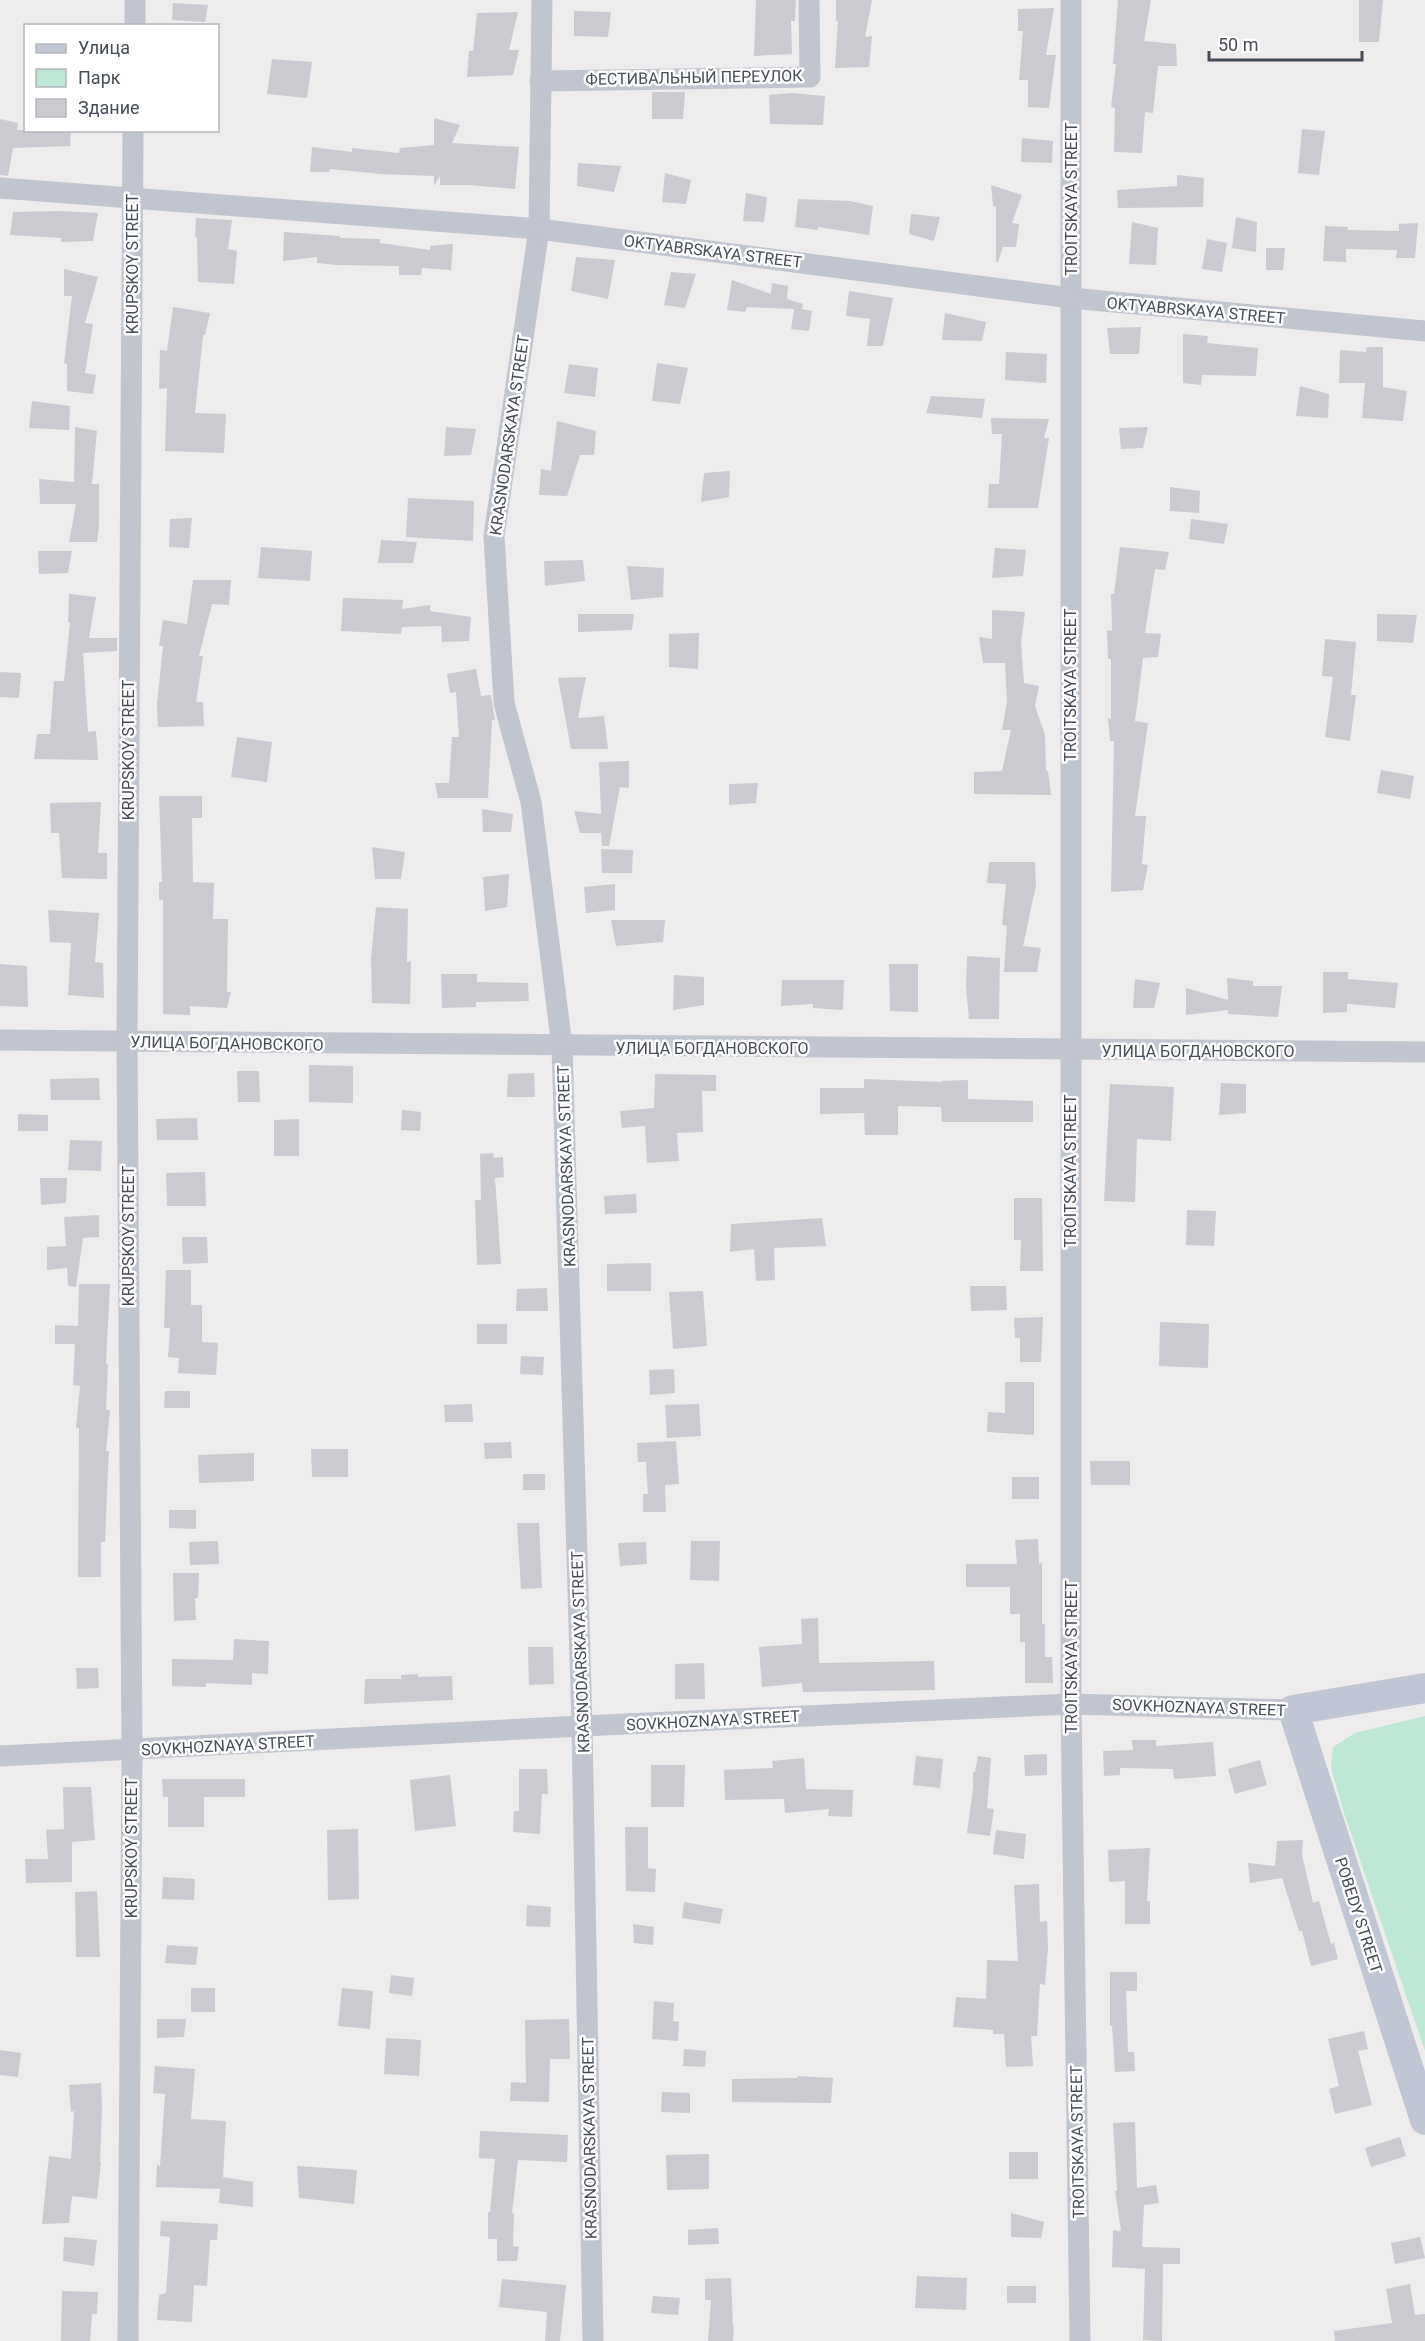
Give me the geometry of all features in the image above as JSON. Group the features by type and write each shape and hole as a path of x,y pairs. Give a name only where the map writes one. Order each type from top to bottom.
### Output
{"street":[{"path":"135,0 135,24"},
{"name":"KRASNODARSKAYA STREET","path":"542,0 539,229 494,536 504,703 531,802 562,1047 582,1726 594,2341"},
{"name":"ФЕСТИВАЛЬНЫЙ ПЕРЕУЛОК","path":"540,81 810,76 809,0"},
{"name":"TROITSKAYA STREET","path":"1071,0 1069,1051 1071,1704 1080,2341"},
{"name":"KRUPSKOY STREET","path":"128,2341 132,1750 127,1041 133,132"},
{"name":"OKTYABRSKAYA STREET","path":"0,188 132,196 539,229 1071,298 1425,331"},
{"name":"УЛИЦА БОГДАНОВСКОГО","path":"0,1040 562,1047 1425,1052"},
{"name":"SOVKHOZNAYA STREET","path":"0,1756 1071,1704 1293,1710 1425,1688"},
{"name":"POBEDY STREET","path":"1293,1710 1425,2120"}],"green space":[{"path":"1425,1716 1425,2051 1343,1810 1331,1768 1333,1747 1355,1733"}],"building":[{"path":"756,0 796,0 795,21 791,21 792,54 754,56"},
{"path":"836,0 872,0 865,37 872,36 869,67 835,68 838,21 836,21"},
{"path":"1118,0 1151,0 1144,41 1176,44 1177,66 1158,66 1153,113 1145,112 1142,153 1114,152 1115,108 1111,107 1116,64 1113,64"},
{"path":"1359,0 1383,0 1379,42 1359,42"},
{"path":"173,3 208,5 205,22 172,20"},
{"path":"1054,8 1046,55 1056,55 1049,108 1028,107 1028,80 1019,80 1023,31 1018,31 1018,9"},
{"path":"574,11 611,12 608,37 574,36"},
{"path":"518,12 509,50 519,50 513,75 467,77 469,51 473,51 477,13"},
{"path":"272,59 312,62 307,98 267,94"},
{"path":"652,92 685,92 683,119 652,119"},
{"path":"791,93 825,96 823,125 770,124 769,95"},
{"path":"434,118 460,125 452,143 519,147 515,189 440,185 440,176 434,186 434,176 330,169 329,172 310,172 312,147 352,152 352,148 399,153 400,148 434,145"},
{"path":"0,119 18,123 17,130 24,130 24,132 71,132 70,146 13,148 8,176 0,175"},
{"path":"1302,129 1325,131 1319,175 1298,173"},
{"path":"1022,138 1053,141 1052,163 1021,162"},
{"path":"578,163 621,166 614,192 577,186"},
{"path":"665,173 691,180 686,204 662,202"},
{"path":"1177,175 1204,178 1203,207 1118,208 1117,190 1177,186"},
{"path":"991,185 1022,195 1012,223 1019,224 1016,247 1003,247 998,262 996,262 996,207 993,206"},
{"path":"746,193 767,197 764,222 743,221"},
{"path":"798,199 850,201 873,206 869,235 818,227 818,230 795,227"},
{"path":"13,212 98,213 93,241 61,242 61,238 10,235"},
{"path":"911,214 940,217 934,241 909,234"},
{"path":"1236,217 1257,222 1256,252 1232,248"},
{"path":"196,218 232,220 228,249 237,251 234,284 198,282"},
{"path":"1132,222 1158,228 1156,265 1129,264"},
{"path":"1418,223 1415,258 1396,258 1397,250 1346,249 1346,262 1323,261 1325,226 1348,227 1347,230 1399,231 1399,224"},
{"path":"284,232 340,236 340,238 380,239 380,243 430,250 430,246 453,244 451,270 422,268 421,275 399,275 399,266 317,263 317,257 283,261"},
{"path":"1207,239 1227,243 1222,272 1202,269"},
{"path":"1266,248 1285,248 1283,270 1266,270"},
{"path":"576,257 615,260 608,299 571,291"},
{"path":"64,269 98,277 85,323 93,324 85,373 96,375 93,394 67,391 67,364 64,363 72,296 64,296"},
{"path":"671,272 696,274 685,308 664,305"},
{"path":"732,280 771,294 772,283 788,286 787,299 803,304 802,309 812,311 809,331 791,329 794,309 747,307 745,312 727,310"},
{"path":"849,291 893,298 883,346 867,346 870,319 846,316"},
{"path":"173,307 210,313 205,335 203,335 195,413 226,414 224,453 165,451 167,388 159,389 160,350 167,351"},
{"path":"945,313 986,322 982,341 942,340"},
{"path":"1141,327 1139,354 1110,354 1107,328"},
{"path":"1183,334 1208,336 1207,343 1258,348 1256,376 1202,375 1201,385 1183,383"},
{"path":"1367,347 1383,347 1383,387 1407,391 1403,421 1362,418 1365,383 1339,383 1340,350 1366,352"},
{"path":"1006,352 1047,354 1046,383 1005,380"},
{"path":"657,363 688,368 680,404 652,401"},
{"path":"569,364 598,368 595,397 564,393"},
{"path":"1300,386 1329,394 1328,418 1296,416"},
{"path":"931,396 985,399 982,418 926,413"},
{"path":"32,401 70,406 69,430 29,428"},
{"path":"991,418 1049,419 1044,438 1049,438 1038,508 988,508 989,484 999,484 1002,434 992,434"},
{"path":"557,421 596,431 594,455 580,455 567,496 539,495 541,469 551,471"},
{"path":"75,427 97,431 92,484 99,484 97,542 69,542 76,504 40,504 39,479 74,482"},
{"path":"446,427 476,429 471,455 444,456"},
{"path":"1148,427 1143,448 1121,449 1119,428"},
{"path":"730,471 729,497 701,502 704,473"},
{"path":"1170,487 1200,491 1199,513 1170,511"},
{"path":"408,498 474,501 473,541 406,537"},
{"path":"192,518 189,548 169,547 170,519"},
{"path":"1191,519 1228,524 1224,544 1189,539"},
{"path":"381,540 417,542 413,563 378,563"},
{"path":"261,547 312,551 310,581 258,578"},
{"path":"1120,547 1169,552 1165,570 1155,569 1145,633 1161,634 1158,657 1143,658 1135,721 1148,723 1135,816 1146,816 1142,864 1148,865 1143,890 1111,892 1114,741 1110,741 1108,718 1111,719 1111,659 1108,659 1107,630 1112,631 1111,594 1114,594"},
{"path":"995,548 1026,550 1023,576 992,578"},
{"path":"38,551 72,551 68,573 39,574"},
{"path":"583,560 585,581 545,586 544,561"},
{"path":"627,566 664,568 663,597 631,600"},
{"path":"193,580 231,580 229,605 212,604 199,656 203,656 196,702 203,702 204,726 158,727 157,704 163,646 159,646 163,620 187,624"},
{"path":"69,594 96,597 89,638 117,638 117,651 83,653 88,732 96,731 98,760 34,759 37,734 50,734 54,681 64,681 70,623 68,622"},
{"path":"343,598 403,600 402,609 430,605 430,611 471,617 469,641 442,642 441,626 402,627 401,634 341,631"},
{"path":"992,610 1025,612 1021,643 1024,683 1039,686 1035,706 1045,735 1046,771 1048,771 1051,795 974,794 974,772 1002,771 1011,730 1002,730 1007,702 1005,663 983,663 979,637 992,639"},
{"path":"578,614 634,614 632,630 578,632"},
{"path":"1377,614 1417,615 1413,643 1377,641"},
{"path":"699,633 698,669 669,667 669,634"},
{"path":"1325,639 1356,642 1351,695 1356,695 1350,741 1325,737 1333,677 1322,676"},
{"path":"476,669 481,696 491,695 495,720 492,720 488,798 438,798 435,783 449,783 452,737 459,737 456,692 450,693 447,674"},
{"path":"0,672 21,673 19,698 0,697"},
{"path":"586,677 578,718 604,716 608,749 571,749 558,678"},
{"path":"237,737 272,742 267,782 231,777"},
{"path":"629,761 629,788 620,787 609,846 602,846 601,833 580,833 574,811 601,814 599,762"},
{"path":"1381,770 1414,776 1410,799 1377,793"},
{"path":"758,783 756,803 729,805 729,784"},
{"path":"159,796 202,796 202,818 192,818 193,882 214,883 213,919 228,919 227,992 231,992 227,1008 190,1006 190,1015 163,1014 163,900 159,900 159,882 162,882"},
{"path":"101,802 98,853 107,853 107,879 62,878 59,833 51,833 50,803"},
{"path":"482,809 513,814 511,832 483,832"},
{"path":"372,847 405,852 401,879 375,879"},
{"path":"601,849 633,850 632,873 602,873"},
{"path":"989,862 1035,862 1036,885 1023,946 1041,948 1037,972 1004,972 1007,926 1002,925 1006,884 987,883"},
{"path":"509,874 507,907 485,911 483,877"},
{"path":"615,884 615,910 586,913 584,887"},
{"path":"376,907 408,909 407,962 411,961 410,1004 372,1003 371,958"},
{"path":"48,910 99,913 95,962 103,963 104,998 68,995 71,943 50,942"},
{"path":"611,920 665,920 663,942 616,946"},
{"path":"967,956 1000,958 999,1019 969,1019 966,986"},
{"path":"0,964 27,966 28,1007 0,1006"},
{"path":"889,964 918,964 918,1012 890,1011"},
{"path":"1323,972 1348,972 1348,979 1398,983 1395,1008 1347,1004 1347,1012 1323,1013"},
{"path":"441,974 477,974 477,982 528,983 529,1001 476,1002 476,1007 442,1008"},
{"path":"674,975 704,977 704,1005 673,1010"},
{"path":"1227,978 1253,981 1253,986 1282,986 1278,1017 1228,1014 1228,1010 1186,1015 1186,988 1228,1000"},
{"path":"1135,979 1160,983 1154,1008 1133,1008"},
{"path":"782,980 844,980 843,1010 813,1008 813,1004 781,1006"},
{"path":"309,1065 353,1066 353,1103 309,1102"},
{"path":"237,1071 259,1071 260,1102 238,1102"},
{"path":"534,1073 535,1097 507,1097 508,1074"},
{"path":"655,1074 716,1075 716,1091 702,1091 703,1132 677,1133 679,1161 647,1163 645,1126 622,1128 620,1111 654,1108"},
{"path":"99,1078 100,1100 51,1100 50,1079"},
{"path":"864,1079 941,1082 968,1080 968,1099 1033,1101 1033,1122 942,1122 941,1107 898,1106 898,1135 865,1135 864,1113 820,1114 820,1088 864,1088"},
{"path":"1221,1083 1246,1084 1246,1113 1219,1115"},
{"path":"1110,1084 1174,1087 1171,1141 1137,1139 1135,1202 1104,1201"},
{"path":"402,1110 421,1112 420,1131 401,1130"},
{"path":"18,1114 48,1115 48,1131 18,1131"},
{"path":"197,1118 198,1140 157,1140 156,1119"},
{"path":"299,1119 299,1156 274,1156 274,1120"},
{"path":"70,1140 102,1141 101,1171 68,1170"},
{"path":"493,1153 494,1158 503,1157 504,1177 495,1178 501,1264 477,1265 475,1200 481,1200 480,1154"},
{"path":"205,1172 206,1206 167,1206 166,1173"},
{"path":"40,1178 67,1178 66,1203 41,1205"},
{"path":"636,1194 637,1213 605,1214 604,1196"},
{"path":"1014,1198 1042,1198 1043,1271 1020,1271 1021,1240 1014,1240"},
{"path":"1187,1210 1216,1211 1214,1246 1186,1245"},
{"path":"99,1215 99,1237 83,1238 76,1287 68,1286 67,1268 47,1270 47,1247 66,1246 64,1217"},
{"path":"822,1218 826,1246 774,1248 775,1280 756,1281 754,1249 730,1252 731,1224"},
{"path":"182,1237 207,1237 208,1263 183,1264"},
{"path":"651,1263 651,1291 607,1291 607,1264"},
{"path":"166,1270 191,1270 191,1305 202,1305 202,1342 218,1343 216,1375 178,1373 179,1358 168,1357 170,1328 164,1328"},
{"path":"79,1284 110,1284 106,1364 108,1364 106,1410 110,1410 106,1451 109,1451 105,1542 101,1542 101,1577 78,1577 79,1428 76,1428 80,1386 73,1385 75,1344 55,1344 55,1325 78,1326"},
{"path":"970,1286 1006,1286 1007,1310 971,1311"},
{"path":"547,1288 548,1311 516,1311 517,1289"},
{"path":"703,1291 707,1346 673,1349 669,1292"},
{"path":"1043,1317 1041,1362 1020,1362 1020,1338 1015,1338 1014,1318"},
{"path":"1160,1322 1209,1324 1208,1368 1159,1366"},
{"path":"477,1324 507,1324 507,1344 477,1344"},
{"path":"521,1356 544,1357 543,1375 520,1374"},
{"path":"674,1369 675,1393 650,1395 649,1370"},
{"path":"1005,1382 1034,1382 1034,1435 987,1432 988,1412 1005,1413"},
{"path":"165,1391 190,1391 190,1408 164,1408"},
{"path":"472,1404 473,1422 445,1422 444,1405"},
{"path":"699,1404 701,1436 667,1438 665,1405"},
{"path":"676,1441 679,1484 665,1485 666,1512 643,1512 643,1494 648,1494 646,1462 638,1462 637,1443"},
{"path":"511,1442 512,1458 485,1459 484,1443"},
{"path":"311,1449 348,1449 348,1477 312,1477"},
{"path":"254,1453 254,1481 199,1483 198,1455"},
{"path":"1090,1461 1130,1461 1130,1485 1091,1485"},
{"path":"523,1474 545,1474 545,1490 523,1490"},
{"path":"1012,1477 1039,1477 1039,1499 1012,1499"},
{"path":"169,1510 196,1510 196,1529 169,1528"},
{"path":"517,1523 539,1523 542,1588 521,1589"},
{"path":"1038,1539 1039,1564 1042,1563 1042,1624 1045,1624 1045,1657 1052,1657 1053,1683 1025,1683 1025,1642 1020,1642 1020,1614 1010,1614 1010,1587 966,1587 966,1564 1017,1564 1015,1540"},
{"path":"218,1541 219,1564 190,1565 189,1542"},
{"path":"691,1541 720,1541 719,1581 690,1580"},
{"path":"646,1542 647,1564 620,1566 618,1543"},
{"path":"173,1573 199,1573 198,1598 195,1598 196,1620 174,1621"},
{"path":"818,1618 819,1663 934,1661 935,1690 803,1692 802,1683 762,1687 759,1647 802,1644 801,1619"},
{"path":"234,1639 269,1641 268,1674 252,1673 252,1685 206,1683 206,1687 172,1686 172,1659 233,1660"},
{"path":"528,1647 553,1647 554,1684 529,1685"},
{"path":"704,1663 705,1699 675,1699 675,1664"},
{"path":"76,1668 98,1668 99,1688 77,1689"},
{"path":"418,1674 418,1677 452,1676 453,1700 364,1704 365,1679 401,1679 401,1675"},
{"path":"1132,1740 1156,1740 1156,1746 1213,1742 1216,1776 1174,1779 1173,1769 1120,1768 1120,1775 1104,1776 1103,1751 1133,1750"},
{"path":"1047,1754 1047,1775 1025,1776 1024,1755"},
{"path":"916,1756 943,1759 940,1788 913,1785"},
{"path":"978,1756 991,1758 987,1808 994,1809 990,1836 967,1833 973,1772 975,1772"},
{"path":"804,1758 806,1789 853,1790 852,1817 828,1816 829,1809 785,1813 784,1799 725,1800 724,1770 773,1768 772,1761"},
{"path":"1260,1760 1267,1785 1235,1794 1228,1769"},
{"path":"651,1765 685,1765 684,1807 651,1807"},
{"path":"519,1769 547,1769 548,1794 542,1794 540,1834 513,1832 514,1811 519,1811"},
{"path":"450,1775 456,1826 415,1831 410,1780"},
{"path":"162,1779 245,1779 245,1797 204,1797 204,1827 168,1827 168,1797 163,1797"},
{"path":"63,1787 91,1787 95,1840 72,1842 72,1882 26,1883 25,1859 48,1859 46,1830 64,1829"},
{"path":"625,1827 648,1827 648,1868 656,1869 655,1892 626,1891"},
{"path":"358,1829 359,1899 328,1900 327,1830"},
{"path":"996,1830 1026,1834 1024,1859 993,1854"},
{"path":"1303,1840 1302,1855 1313,1903 1319,1901 1331,1944 1334,1943 1338,1959 1311,1966 1302,1931 1299,1931 1282,1878 1250,1883 1248,1863 1275,1866 1277,1841"},
{"path":"1150,1848 1147,1901 1150,1901 1150,1924 1125,1924 1125,1881 1109,1882 1108,1850"},
{"path":"163,1877 195,1879 194,1900 162,1899"},
{"path":"1039,1884 1040,1922 1047,1921 1048,1948 1045,1985 1040,1984 1037,2036 1031,2036 1033,2066 1006,2067 1004,2034 993,2034 993,2030 953,2027 956,1997 986,1999 987,1960 1018,1961 1014,1885"},
{"path":"97,1891 100,1957 76,1957 75,1892"},
{"path":"684,1902 723,1909 720,1924 682,1918"},
{"path":"527,1905 551,1907 550,1927 526,1926"},
{"path":"633,1924 654,1927 653,1945 634,1943"},
{"path":"167,1945 198,1947 196,1965 165,1963"},
{"path":"1110,1972 1137,1972 1137,1991 1126,1991 1128,2052 1134,2052 1135,2071 1115,2072 1112,2026 1110,2026"},
{"path":"391,1975 414,1978 412,1996 389,1993"},
{"path":"191,1988 215,1988 215,2012 191,2012"},
{"path":"342,1988 373,1991 370,2029 338,2026"},
{"path":"654,2001 674,2003 673,2021 679,2022 678,2041 652,2039"},
{"path":"157,2019 186,2019 184,2037 157,2038"},
{"path":"569,2019 570,2059 550,2059 549,2102 510,2101 511,2082 526,2083 525,2020"},
{"path":"1364,2031 1368,2049 1358,2051 1372,2105 1335,2114 1329,2089 1339,2086 1328,2039"},
{"path":"386,2038 421,2040 419,2076 384,2074"},
{"path":"684,2049 706,2051 705,2067 683,2066"},
{"path":"0,2050 21,2053 18,2077 0,2075"},
{"path":"155,2066 195,2069 191,2119 226,2121 223,2177 253,2182 253,2207 219,2203 220,2189 156,2187 157,2165 160,2166 165,2094 153,2093"},
{"path":"797,2076 833,2078 831,2103 732,2102 732,2079 798,2078"},
{"path":"101,2083 101,2162 97,2199 72,2196 69,2223 42,2224 49,2156 71,2159 74,2111 71,2112 69,2085"},
{"path":"662,2092 690,2093 690,2113 661,2112"},
{"path":"1135,2122 1137,2188 1156,2185 1159,2203 1144,2205 1142,2247 1180,2248 1180,2264 1163,2264 1162,2341 1143,2340 1145,2269 1112,2267 1113,2230 1121,2231 1115,2191 1117,2191 1113,2123"},
{"path":"480,2131 568,2135 567,2162 518,2160 512,2213 514,2213 513,2246 519,2247 517,2261 497,2261 497,2239 488,2239 488,2212 490,2212 495,2159 479,2158"},
{"path":"1400,2137 1406,2156 1371,2167 1365,2148"},
{"path":"1009,2152 1038,2152 1038,2179 1009,2179"},
{"path":"709,2154 709,2189 667,2190 666,2155"},
{"path":"297,2166 357,2170 354,2204 299,2198"},
{"path":"1011,2213 1044,2222 1041,2238 1011,2237"},
{"path":"161,2221 218,2224 217,2240 210,2240 207,2286 194,2285 192,2322 157,2320 159,2295 166,2293 170,2237 160,2236"},
{"path":"718,2228 719,2244 688,2245 688,2230"},
{"path":"64,2237 97,2240 94,2266 63,2261"},
{"path":"1420,2237 1425,2258 1395,2264 1391,2243"},
{"path":"917,2276 967,2278 966,2310 915,2308"},
{"path":"731,2278 733,2341 708,2341 711,2300 705,2300 705,2279"},
{"path":"502,2279 566,2285 560,2341 545,2341 547,2312 499,2307"},
{"path":"1410,2284 1415,2315 1425,2314 1425,2341 1335,2341 1334,2331 1392,2323 1386,2289"},
{"path":"1007,2286 1036,2286 1036,2303 1007,2303"},
{"path":"62,2291 98,2292 97,2314 92,2314 90,2341 61,2341"},
{"path":"653,2296 680,2298 678,2315 651,2313"}]}
